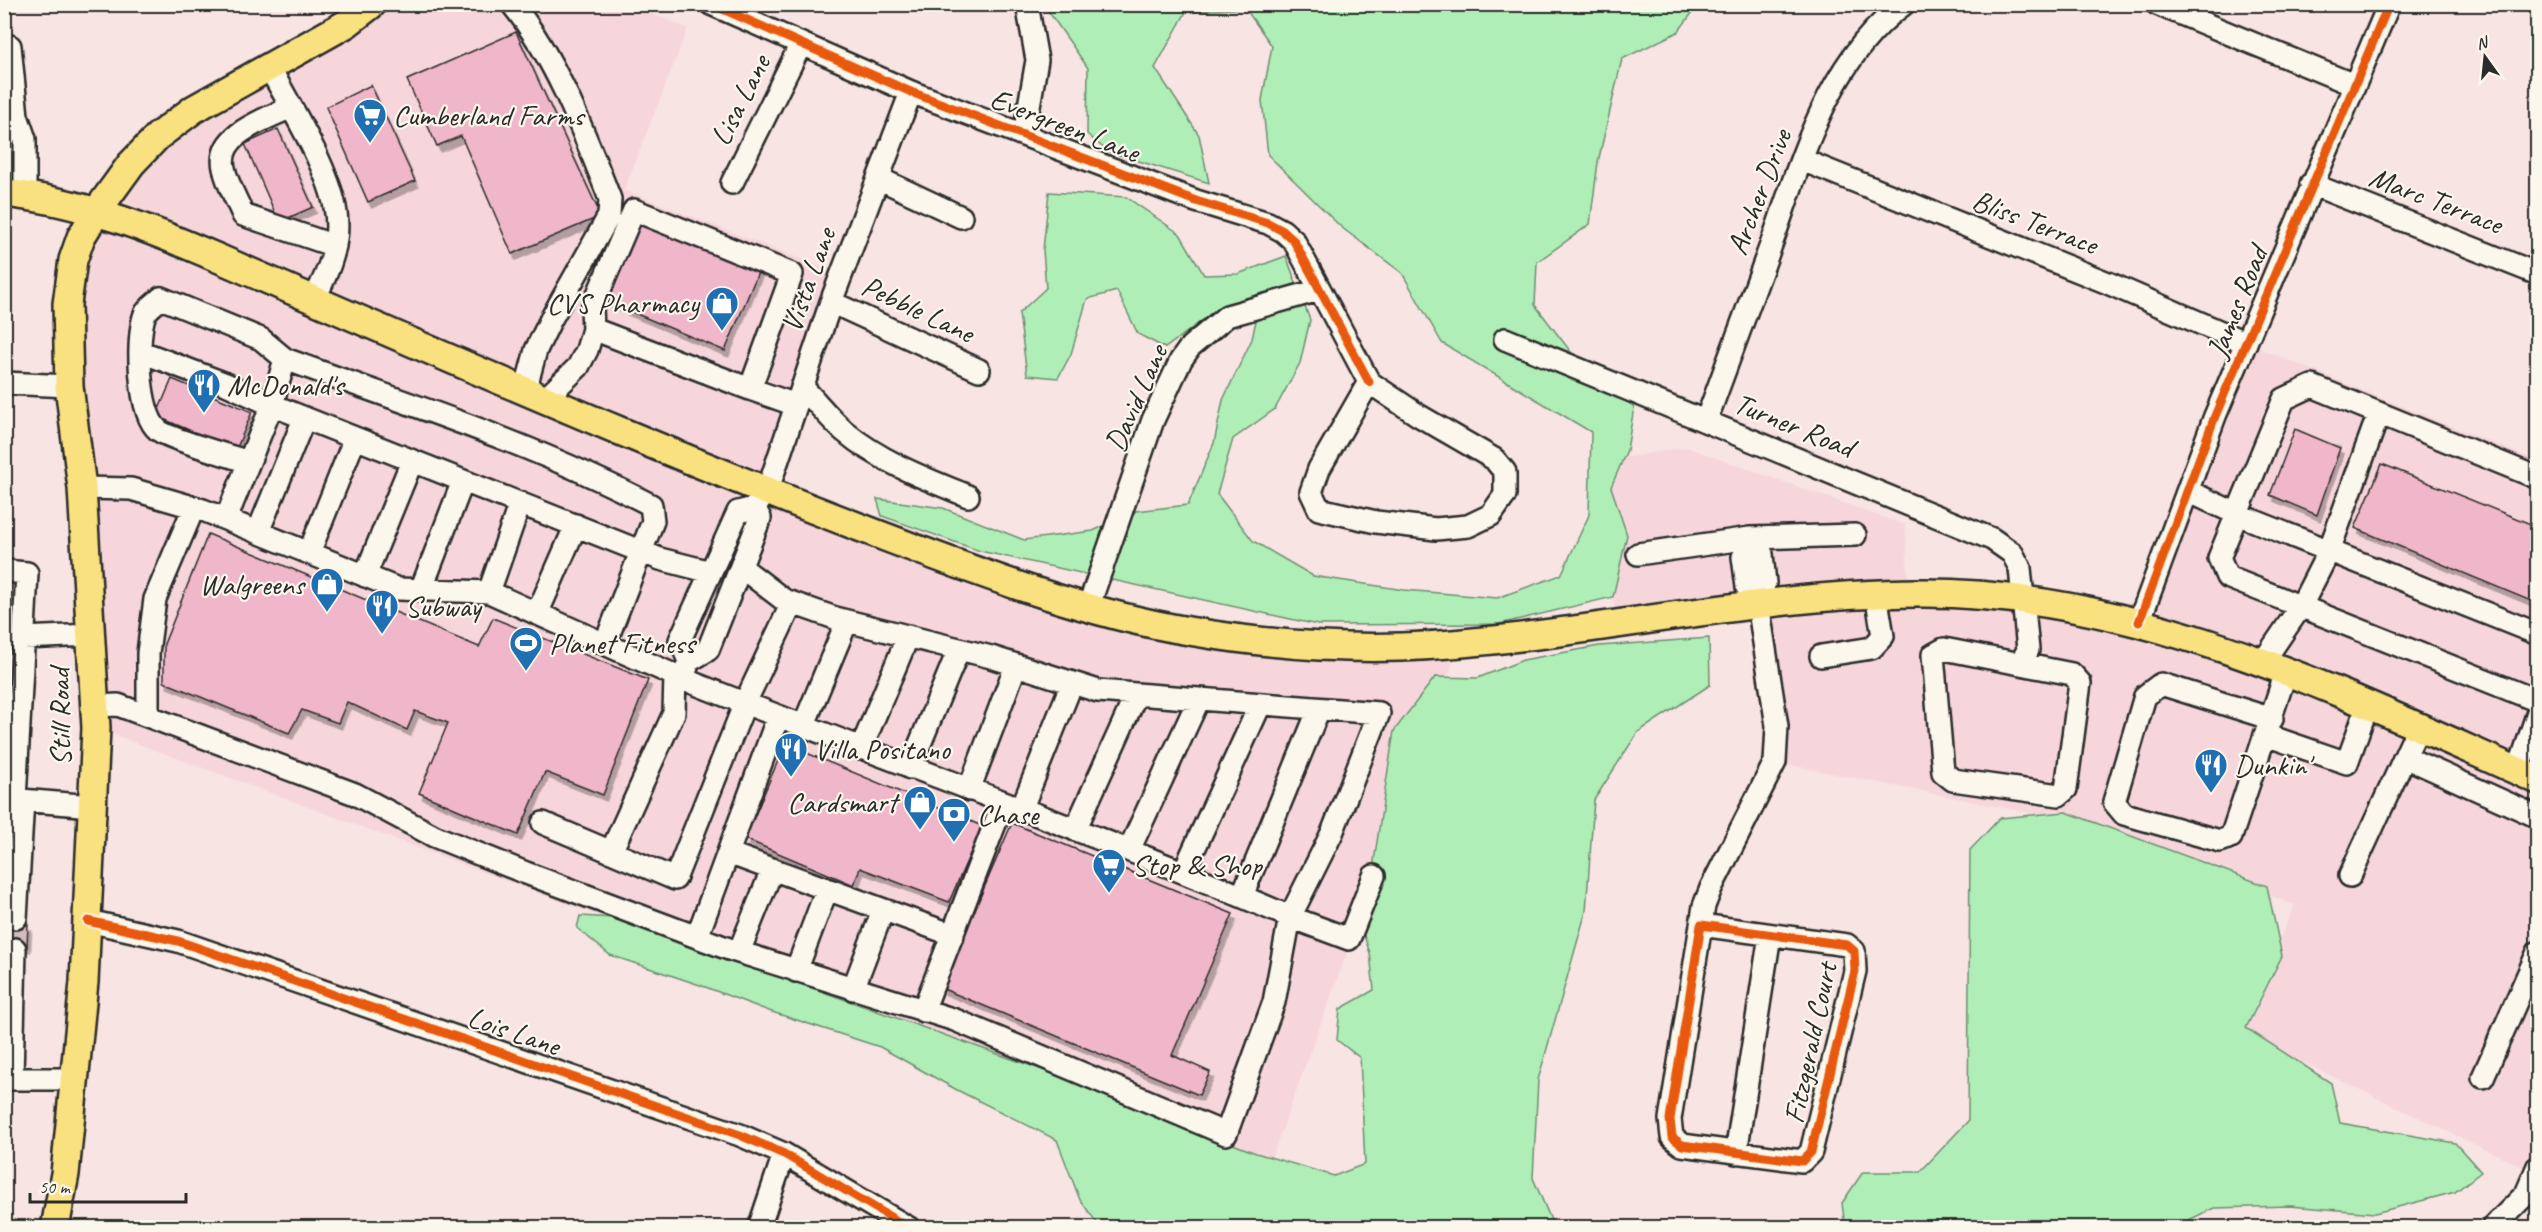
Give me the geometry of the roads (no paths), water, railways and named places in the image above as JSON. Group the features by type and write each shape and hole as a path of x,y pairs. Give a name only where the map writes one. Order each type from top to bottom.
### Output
{"main road":[{"name":"Still Road","path":"55,1227 65,1174 88,921 95,706 82,488 69,386 68,304 72,260 81,237 97,211 131,164 158,136 194,108 268,65 346,24 372,4"},
{"path":"15,194 97,211 170,238 534,396 761,500 919,550 1088,608 1188,631 1319,646 1403,647 1555,633 1758,598 1927,592 2025,601 2139,622 2274,667 2528,776"}],"street":[{"path":"512,4 554,70 610,199 609,216 536,350 534,396"},
{"name":"Evergreen Lane","path":"711,4 911,92 1196,201 1268,223 1284,231 1294,241 1369,382"},
{"path":"1024,135 1037,60 1027,4"},
{"name":"Archer Drive","path":"1706,421 1802,160 1833,89 1865,39 1885,18 1904,4"},
{"path":"2157,4 2354,85"},
{"name":"James Road","path":"2139,622 2246,343 2311,184 2389,4"},
{"name":"Lisa Lane","path":"732,183 801,44"},
{"path":"10,46 17,116 25,139 15,194"},
{"path":"268,65 319,164 336,207 335,246 330,270 314,299"},
{"name":"Vista Lane","path":"741,567 760,518 761,500 831,302 911,92"},
{"path":"291,107 238,133 223,154 224,167 243,215 335,246"},
{"path":"4,137 17,116"},
{"name":"Bliss Terrace","path":"1802,160 2108,283 2246,343"},
{"path":"878,178 961,217"},
{"name":"Marc Terrace","path":"2311,184 2538,274"},
{"path":"534,396 578,367 593,329 592,308 634,210 792,274 750,389"},
{"name":"David Lane","path":"1088,608 1153,420 1181,360 1191,346 1227,316 1319,290"},
{"path":"249,462 158,430 147,414 143,394 140,333 146,312 161,298 261,339 285,359 471,426 606,482 651,505 653,521 643,552 605,644"},
{"name":"Pebble Lane","path":"831,302 979,370"},
{"path":"593,329 750,389 799,396 871,450 968,496"},
{"name":"Turner Road","path":"1505,339 1992,539 2012,553 2020,568 2028,650 2021,662"},
{"path":"142,352 643,552 711,572"},
{"path":"226,519 272,405 285,359"},
{"path":"4,382 69,386"},
{"path":"1369,382 1418,415 1494,459 1505,472 1505,495 1491,515 1468,526 1436,529 1376,522 1319,509 1311,492 1318,469 1369,382"},
{"path":"2538,478 2312,386 2284,399 2219,558 2227,577 2538,701"},
{"path":"2367,707 2347,764 2269,727 2161,684 2145,696 2114,802 2124,814 2220,841 2231,837 2269,727 2274,667 2329,551 2379,414"},
{"path":"258,532 304,418"},
{"path":"309,553 355,438"},
{"path":"365,576 412,461"},
{"path":"421,590 463,481"},
{"path":"82,488 131,489 194,507 398,589 489,592 605,644 682,672 745,704 1129,850 1349,939 1374,876"},
{"path":"2188,491 2237,514 2538,634"},
{"path":"611,852 674,713 682,672 680,640 738,512 761,500"},
{"path":"489,592 520,503"},
{"path":"148,716 148,653 156,599 194,507"},
{"path":"537,614 576,525"},
{"path":"1638,554 1855,535"},
{"name":"Fitzgerald Court","path":"1701,925 1847,945 1854,951 1855,971 1811,1152 1802,1161 1682,1145 1672,1137 1670,1119 1704,906 1775,762 1777,726 1758,598 1765,583 1762,554 1751,544"},
{"path":"95,706 118,705 355,794 434,836 697,938 955,1020 1226,1134 1274,1002 1290,917 1332,833 1379,713 1198,701 1098,691 1016,665 847,621 788,602 741,567 708,650 682,672"},
{"path":"4,571 27,573 14,800 16,918"},
{"path":"1821,656 1872,648 1883,636 1876,594"},
{"path":"543,823 675,879 788,602"},
{"path":"803,727 847,621"},
{"path":"23,638 91,634"},
{"path":"861,749 908,636"},
{"path":"910,768 959,649"},
{"path":"1944,649 2021,662 2072,674 2080,683 2066,789 2059,795 1953,780 1943,772 1933,655 1944,649"},
{"path":"969,790 1016,665"},
{"path":"923,1011 952,935 1072,683"},
{"path":"1075,830 1136,695"},
{"path":"1129,850 1198,701"},
{"path":"1184,872 1260,705"},
{"path":"1242,896 1319,709"},
{"path":"2528,776 2538,712"},
{"path":"697,938 778,717"},
{"path":"2350,876 2418,728"},
{"path":"2405,757 2538,817"},
{"path":"14,800 92,806"},
{"path":"728,854 952,935"},
{"path":"739,952 772,870"},
{"path":"796,971 826,889"},
{"path":"853,989 883,910"},
{"name":"Lois Lane","path":"88,921 178,942 740,1135 784,1154 909,1227"},
{"path":"1736,1154 1770,935"},
{"path":"15,949 8,1078 74,1079"},
{"path":"2483,1077 2538,952"},
{"path":"759,1227 784,1154"},
{"path":"2492,1227 2526,1194 2538,1166"}],"tunnel":[{"path":"15,949 16,918"}],"place":[{"name":"Cumberland Farms","path":"370,144"},
{"name":"CVS Pharmacy","path":"722,332"},
{"name":"McDonald's","path":"204,414"},
{"name":"Walgreens","path":"327,613"},
{"name":"Subway","path":"382,635"},
{"name":"Planet Fitness","path":"526,672"},
{"name":"Villa Positano","path":"791,778"},
{"name":"Dunkin'","path":"2211,794"},
{"name":"Cardsmart","path":"920,831"},
{"name":"Chase","path":"954,843"},
{"name":"Stop & Shop","path":"1109,894"}]}
